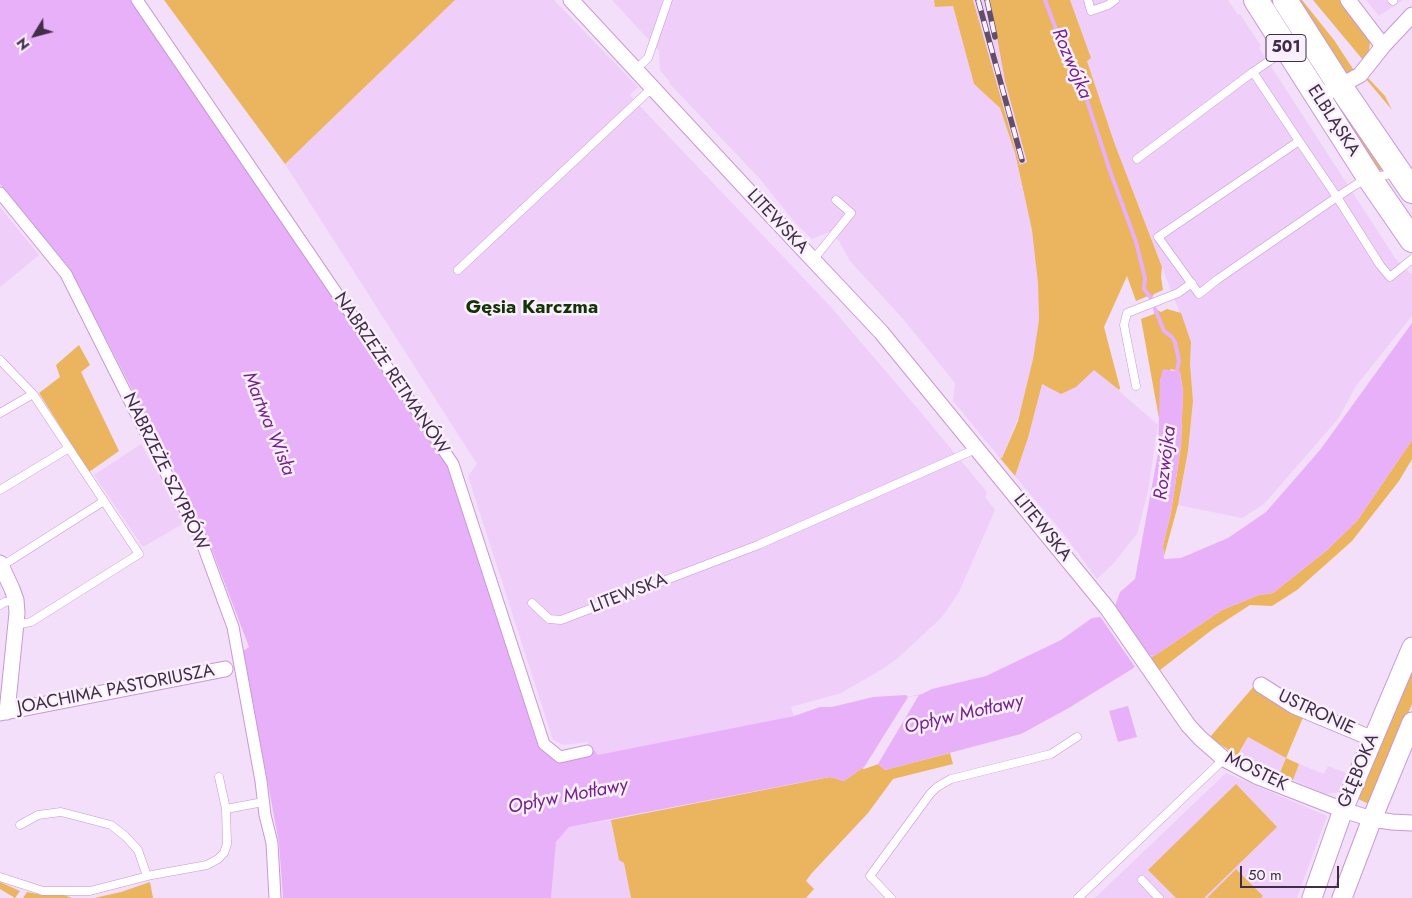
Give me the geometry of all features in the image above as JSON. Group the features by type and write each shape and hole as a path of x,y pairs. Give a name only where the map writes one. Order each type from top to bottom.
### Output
{"main road":[{"name":"ELBLĄSKA","path":"1256,0 1370,179 1412,240"},
{"name":"ELBLĄSKA","path":"1285,0 1405,182"}],"street":[{"name":"NABRZEŻE RETMANÓW","path":"137,0 453,464 544,744 560,757 587,751"},
{"name":"LITEWSKA","path":"572,0 881,332 978,448 1107,608"},
{"path":"1348,0 1382,46"},
{"name":"ELBLĄSKA","path":"1340,86 1360,76 1382,46 1412,15"},
{"path":"1317,96 1340,86"},
{"name":"NABRZEŻE SZYPRÓW","path":"0,193 66,274 177,495 198,532 233,627 261,781 263,802 272,843 275,898"},
{"name":"JOACHIMA PASTORIUSZA","path":"1,564 16,600 16,625 4,712 225,669"},
{"name":"MOSTEK","path":"1107,608 1188,726 1224,759 1256,776 1343,810 1372,819 1412,823"},
{"name":"GŁĘBOKA","path":"1312,898 1343,810 1412,647"},
{"name":"USTRONIE","path":"1261,685 1294,706 1373,739"},
{"name":"GŁĘBOKA","path":"1342,898 1412,722"}],"lane":[{"path":"636,69 648,58 668,0"},
{"path":"1088,0 1091,11 1108,5 1115,0"},
{"path":"1137,159 1253,72 1287,49"},
{"path":"1253,72 1390,277 1412,259"},
{"path":"458,270 653,87"},
{"path":"1299,141 1158,237 1199,294 1357,184 1370,179 1405,182"},
{"path":"813,260 851,213 836,200"},
{"path":"1136,386 1124,325 1127,314 1178,293 1192,283"},
{"path":"0,360 33,394 139,554 31,622 16,625"},
{"path":"1,411 33,394"},
{"path":"0,490 69,448"},
{"name":"LITEWSKA","path":"532,603 549,619 561,620 758,545 978,448"},
{"path":"1,564 104,502"},
{"path":"0,605 16,600"},
{"path":"891,898 870,876 937,787 951,780 1051,754 1077,737"},
{"path":"1078,898 1224,759"},
{"path":"0,877 52,892 90,891 147,876 207,865 224,853 227,844 226,810 219,777"},
{"path":"226,810 263,802"},
{"path":"20,824 38,815 61,812 111,825 138,850 147,876"},
{"path":"1142,880 1159,898"}],"shaded area":[{"path":"164,0 455,0 285,164"},
{"path":"455,0 554,0 638,87 630,95 636,102 830,306 987,492 985,497 995,510 959,592 942,617 898,658 881,670 841,693 791,707 794,716 598,756 591,751 588,742 563,745 553,740 468,476 477,464 285,164"},
{"path":"612,0 934,0 935,7 953,6 974,84 1000,108 1015,153 1036,254 1039,321 1033,359 1022,407 1002,458 1000,458 953,401 955,383 904,320 850,261 839,241 829,232 812,239 796,224 760,179 669,83 660,70 659,51"},
{"path":"934,0 973,0 1020,165 1027,162 1005,81 990,0 1070,0 1091,58 1087,61 1114,142 1162,267 1163,290 1154,294 1151,298 1148,296 1136,301 1127,276 1104,327 1119,390 1094,370 1076,387 1061,394 1042,384 1028,438 1015,476 1000,458 1002,458 1018,421 1033,359 1039,320 1038,283 1032,230 1015,153 1000,108 974,84 953,6 935,7"},
{"path":"973,0 990,0 1005,81 1027,163 1020,165"},
{"path":"1070,0 1228,0 1238,15 1240,14 1261,46 1259,48 1395,258 1412,275 1412,316 1356,386 1338,419 1264,504 1242,518 1178,505 1188,451 1193,401 1190,364 1191,342 1114,142 1087,61 1090,57"},
{"path":"1293,0 1302,0 1334,40 1355,72 1347,79"},
{"path":"1313,0 1340,0 1370,42 1369,50 1363,60"},
{"path":"1366,0 1403,0 1379,16"},
{"path":"1367,77 1385,96 1392,110 1366,79"},
{"path":"1327,95 1337,95 1388,172 1374,169"},
{"path":"0,207 39,255 0,287"},
{"path":"1155,309 1161,312 1167,309 1181,313 1191,342 1190,364 1193,401 1188,451 1178,505 1164,556 1163,546 1171,512 1181,446 1183,391 1180,372 1171,369 1160,380 1160,424 1141,319 1154,314"},
{"path":"79,345 90,365 81,372 119,451 89,472 39,393 60,377 56,365"},
{"path":"1094,369 1158,425 1148,491 1137,534 1113,564 1097,579 1063,533 1015,476 1028,438 1041,384 1050,388 1076,387"},
{"path":"1412,440 1412,459 1399,481 1352,541 1297,590 1272,606 1250,605 1213,629 1160,670 1150,657 1222,610 1259,595 1273,593 1326,551 1357,521"},
{"path":"141,444 186,522 143,547 94,475"},
{"path":"1412,662 1412,704 1369,804 1356,798"},
{"path":"1255,685 1304,715 1286,758 1248,737 1237,756 1210,737"},
{"path":"1248,737 1286,758 1279,775 1238,756"},
{"path":"950,753 953,764 893,779 868,813 811,874 806,881 814,889 806,898 631,898 624,863 619,860 611,820 830,777 844,781 862,768 878,764 885,770"},
{"path":"1286,758 1299,764 1293,780 1279,775"},
{"path":"1299,764 1324,774 1328,766 1346,773 1338,792 1326,794 1293,780"},
{"path":"1226,773 1327,816 1297,898 1095,898"},
{"path":"1236,784 1277,827 1204,898 1176,898 1148,870"},
{"path":"611,820 619,859 624,863 631,898 551,898 556,842 569,827"},
{"path":"1236,869 1263,896 1261,898 1207,898"},
{"path":"0,882 20,891 15,898 0,889"},
{"path":"150,882 153,898 94,898 121,892"},
{"path":"27,892 43,895 64,895 72,898 23,898"}],"water":[{"path":"0,0 134,0 451,465 542,745 561,760 594,750 598,755 794,716 820,707 832,707 873,697 906,695 908,697 922,694 932,689 986,676 1061,640 1092,618 1100,617 1115,606 1120,592 1135,579 1158,453 1160,380 1163,369 1180,372 1183,391 1181,446 1171,512 1163,546 1164,559 1181,558 1228,538 1266,512 1320,450 1412,323 1412,440 1357,521 1326,551 1273,593 1259,595 1222,610 1154,656 1149,655 1132,669 1067,709 1021,734 885,770 878,764 862,768 844,781 829,777 569,827 556,842 551,898 283,898 279,843 243,651 249,647 204,529 71,271 0,184"},
{"path":"1128,706 1137,737 1118,742 1109,711"}],"pier":[{"path":"1114,604 1150,657 1135,667 1099,615"},
{"path":"919,695 878,764 863,769 908,697"}],"waterway":[{"name":"Rozwójka","path":"1045,0 1071,69 1081,82 1110,171 1136,242 1145,278 1144,289 1151,298"},
{"name":"Rozwójka","path":"1155,309 1164,331 1175,342 1179,361 1176,375"}],"railway":[{"path":"978,0 1022,160"},
{"path":"987,0 995,37"}],"district":[{"name":"Gęsia Karczma","path":"532,308"}],"water label":[{"name":"Martwa Wisła","path":"268,424"},
{"name":"Opływ Motławy","path":"964,715"},
{"name":"Opływ Motławy","path":"568,797"}]}
